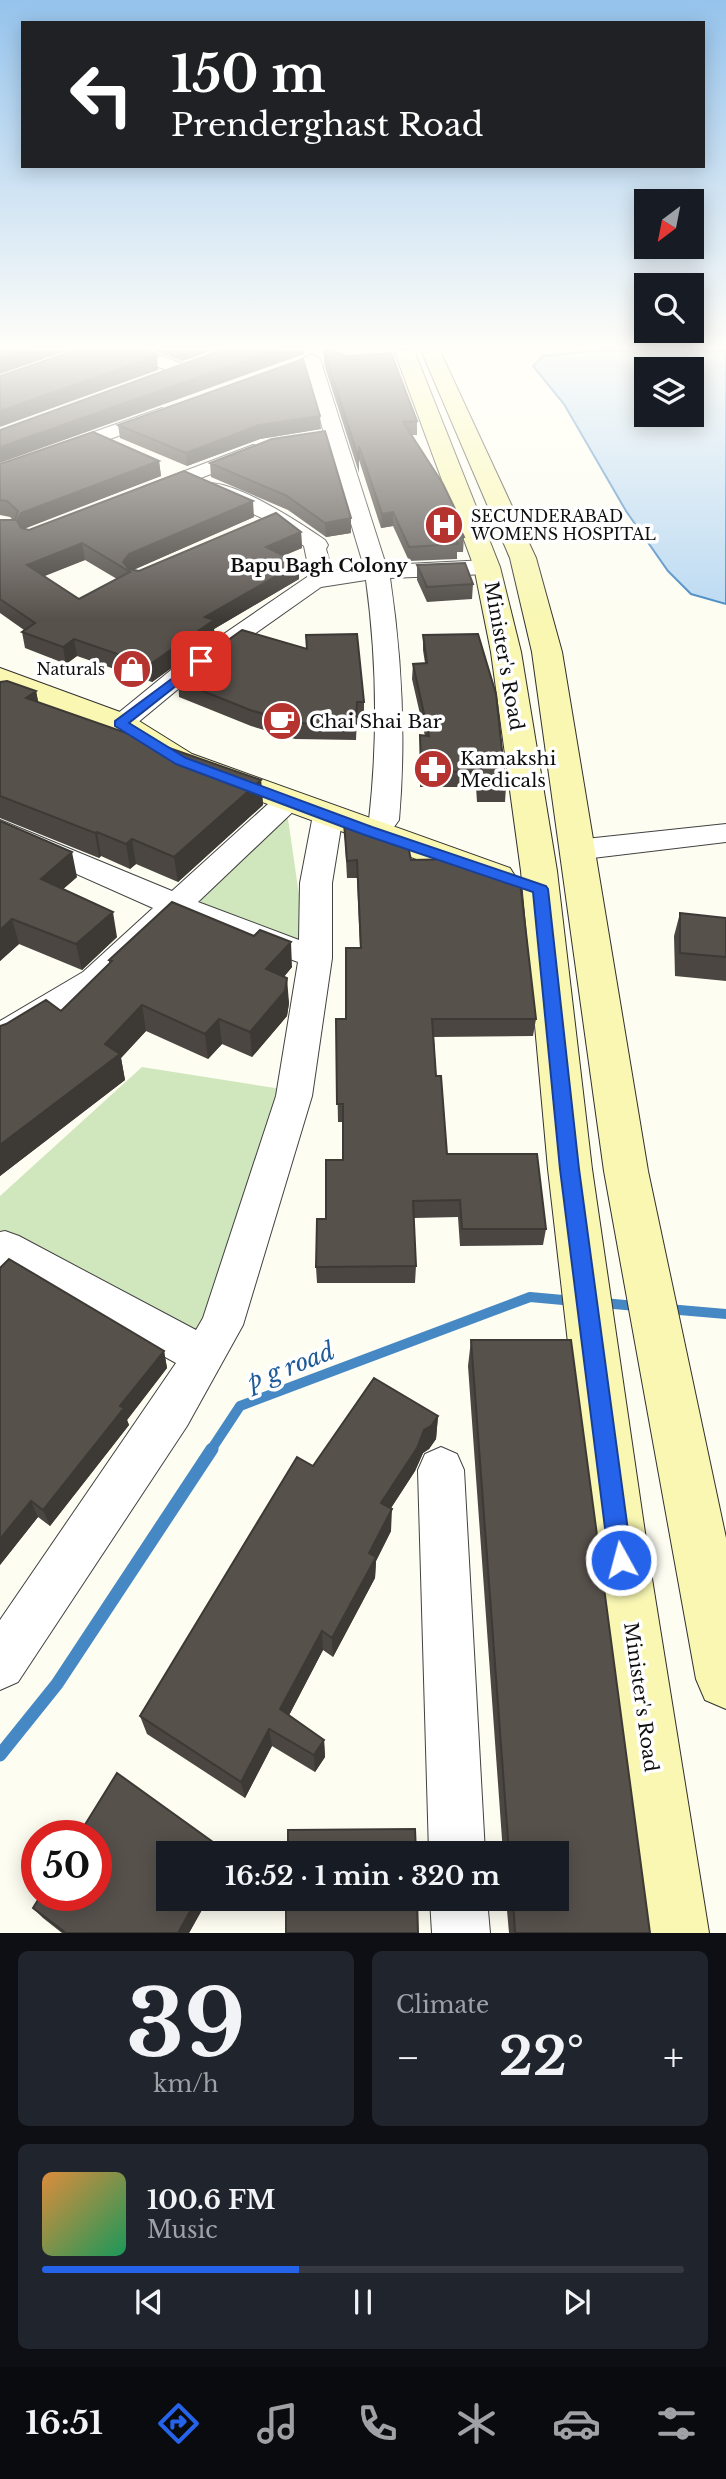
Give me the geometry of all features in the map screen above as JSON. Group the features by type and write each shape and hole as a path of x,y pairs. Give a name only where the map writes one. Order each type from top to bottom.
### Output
{"main road":[{"name":"Minister's Road","path":"439,440 487,567 506,652 540,880 570,1169 621,1560 675,1933"},
{"name":"Minister's Road","path":"470,440 523,558 547,652 626,1171 726,1679"},
{"path":"7,687 120,723 181,761 328,815 540,880 581,874"},
{"path":"154,743 190,750 540,880"}],"street":[{"path":"0,472 91,440"},
{"path":"102,440 122,449"},
{"path":"338,440 368,539 382,602 391,768 384,820"},
{"path":"134,497 268,445"},
{"path":"160,466 279,517 317,545 368,539"},
{"path":"254,528 279,517"},
{"path":"317,545 314,548 322,578"},
{"path":"120,723 180,675 314,581 377,572 487,567"},
{"path":"0,1038 95,980 289,800"},
{"path":"0,1664 171,1411 222,1325 294,1096 315,958 316,883 328,815"},
{"path":"581,874 726,833"},
{"path":"5,838 315,958"},
{"path":"0,1253 5,1248 204,1356"},
{"path":"441,1470 456,1841"},
{"path":"460,1911 461,1933"}],"green space":[{"path":"286,805 308,957 185,907"},
{"path":"142,1067 288,1090 203,1342 0,1232 0,1196"}],"water":[{"path":"585,440 726,440 726,604 691,594 668,571 626,511"}],"building":[{"path":"0,440 19,440 0,447"},
{"path":"69,440 112,440 159,461 21,513 17,521 21,528 29,530 184,471 253,501 129,554 123,562 129,569 139,571 276,513 301,532 266,547 299,563 205,617 214,620 149,665 74,639 63,647 22,632 35,623 0,599 0,520 15,520 18,511 7,501 0,500 0,464","holes":["82,543 130,572 79,599 27,565"]},
{"path":"155,440 219,440 186,453"},
{"path":"269,440 328,440 351,518 325,523 287,496 210,463"},
{"path":"353,440 415,440 443,484 457,513 453,515 464,537 455,538 458,544 409,547 393,512 382,514 359,446 359,459"},
{"path":"465,563 473,584 427,587 417,565"},
{"path":"242,630 307,649 306,635 357,634 364,702 357,702 356,724 295,723 250,710 178,681 183,677 178,676"},
{"path":"478,634 496,694 506,787 478,787 477,772 421,771 420,735 429,736 413,664 427,663 423,635"},
{"path":"7,681 36,691 26,698 261,780 174,857 132,839 126,844 0,796 0,682"},
{"path":"0,821 72,852 41,879 113,912 76,944 12,919 0,930"},
{"path":"344,823 356,823 407,841 411,860 456,859 520,881 536,1019 432,1019 436,1076 441,1076 447,1154 537,1154 546,1229 462,1229 460,1200 413,1201 416,1266 316,1267 317,1219 326,1219 326,1160 343,1160 343,1104 337,1104 336,1019 346,1019 346,948 361,948 357,860 347,861"},
{"path":"172,902 254,936 260,930 291,942 266,969 287,978 285,991 250,1032 219,1019 205,1034 142,1005 105,1044 120,1054 0,1145 0,1026 46,1000 61,1011 112,961 109,960"},
{"path":"680,913 726,918 726,957 680,953"},
{"path":"9,1259 164,1351 120,1406 124,1408 43,1510 31,1501 0,1539 0,1268"},
{"path":"471,1340 571,1340 650,1933 515,1933 514,1911 569,1911 569,1841 508,1841"},
{"path":"374,1378 438,1416 431,1426 424,1430 417,1448 381,1503 392,1509 369,1553 376,1557 332,1638 322,1631 280,1709 324,1740 314,1755 269,1729 241,1782 140,1716 297,1457 313,1466"},
{"path":"117,1773 211,1841 156,1841 156,1911 190,1911 178,1933 66,1933 37,1911 112,1911 112,1820 88,1820"},
{"path":"415,1829 416,1841 288,1841 288,1830"},
{"path":"286,1911 417,1911 418,1933 286,1933"}],"waterway":[{"name":"p g road","path":"211,1450 240,1406 530,1297 574,1301"},
{"name":"p g road","path":"602,1303 637,1306"},
{"name":"p g road","path":"668,1309 726,1314"},
{"name":"p g road","path":"0,1755 57,1684 212,1449"}],"place":[{"name":"SECUNDERABAD WOMENS HOSPITAL","path":"444,525"},
{"name":"Naturals","path":"132,669"},
{"name":"Chai Shai Bar","path":"282,721"},
{"name":"Kamakshi Medicals","path":"433,769"}],"district":[{"name":"Bapu Bagh Colony","path":"319,566"}],"route":[{"path":"201,661 120,723 181,761 367,831 540,889 570,1169 621,1560"}]}
